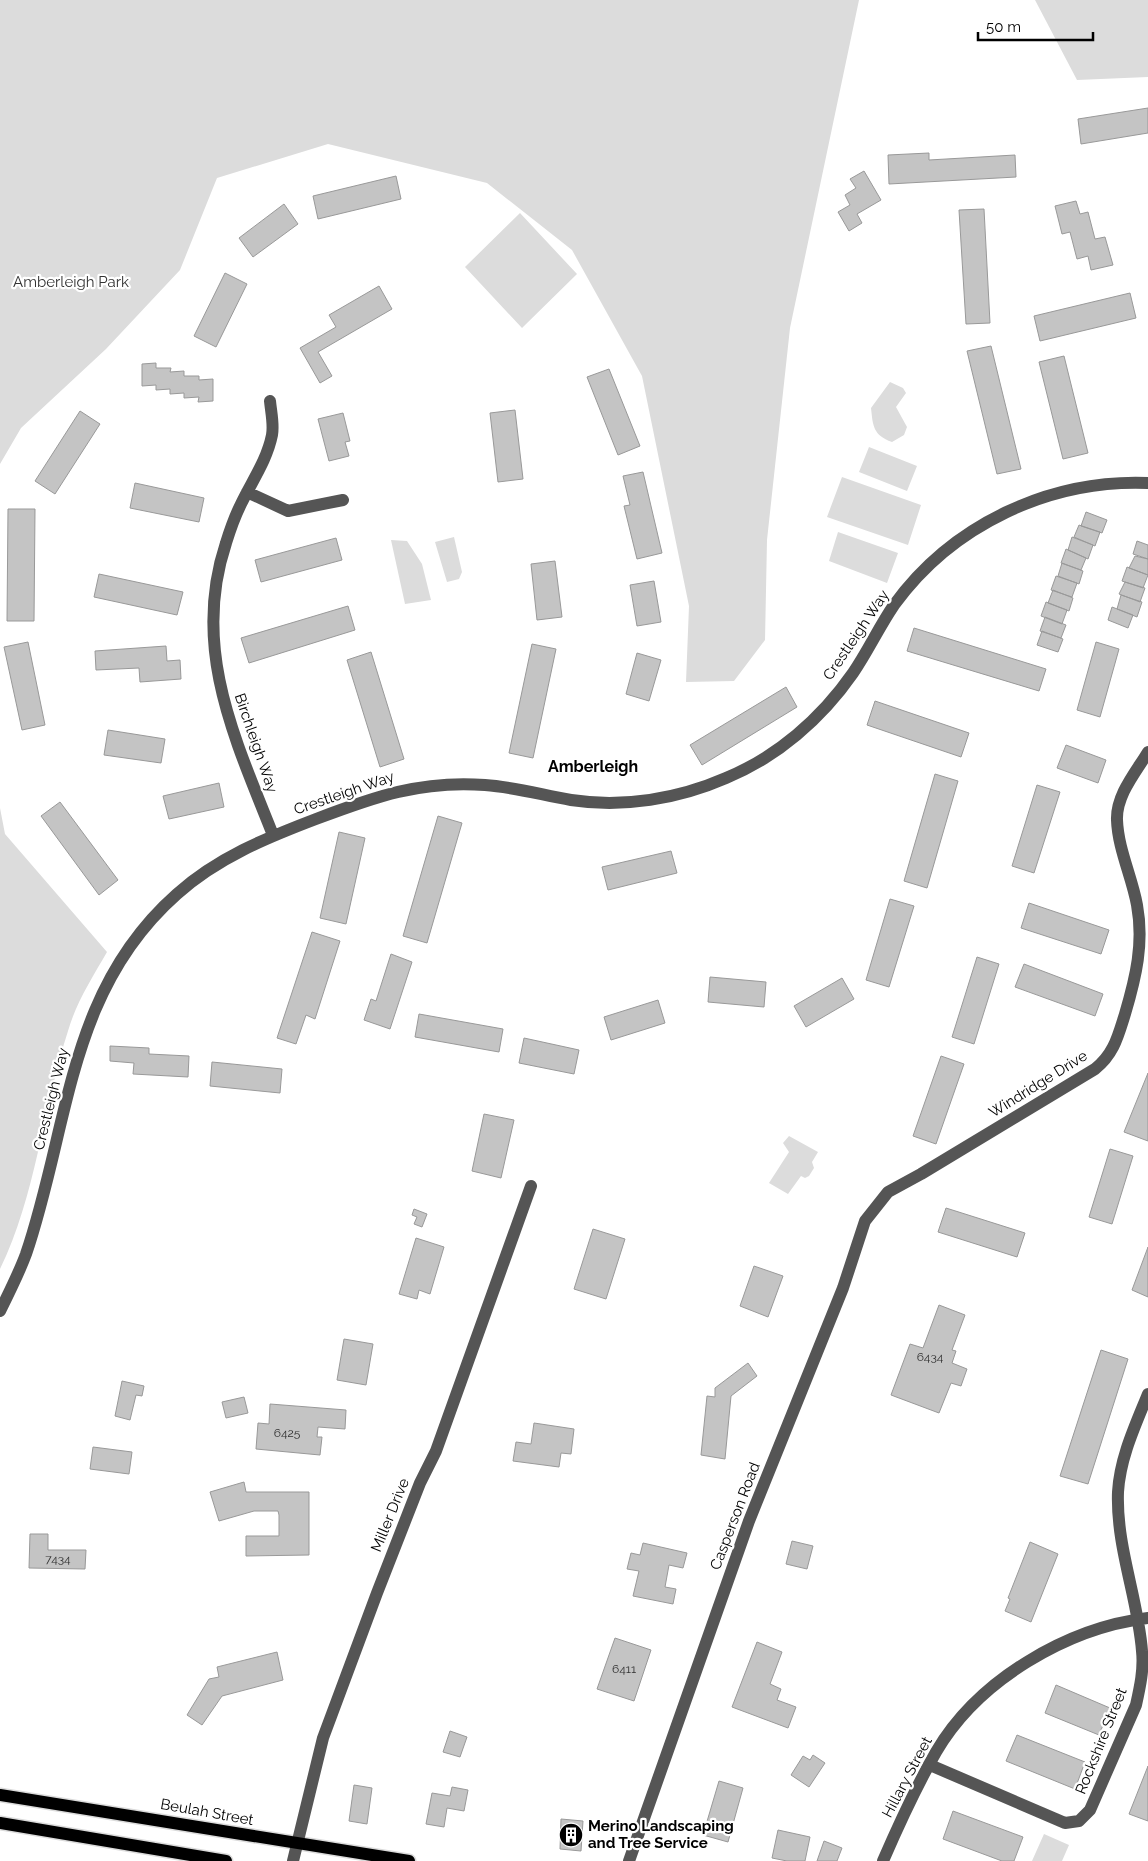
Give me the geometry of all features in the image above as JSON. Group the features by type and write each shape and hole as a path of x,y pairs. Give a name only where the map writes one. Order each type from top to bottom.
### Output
{"main road":[{"name":"Beulah Street","path":"0,1795 409,1861"},
{"path":"0,1823 226,1861"}],"street":[{"name":"Birchleigh Way","path":"270,401 272,435 267,453 247,492 226,544 220,565 214,612 214,640 216,671 225,711 273,835"},
{"name":"Crestleigh Way","path":"0,1311 25,1256 81,1046 91,1016 113,972 135,939 176,895 199,876 235,853 273,835 392,792 422,786 485,785 574,800 617,803 670,796 727,778 777,750 821,712 853,672 897,602 939,556 959,539 989,521 1051,495 1112,483 1148,483"},
{"path":"247,492 288,511 343,500"},
{"name":"Windridge Drive","path":"888,1192 1095,1069 1112,1052 1136,977 1140,947 1137,905 1117,820 1118,806 1123,793 1148,752"},
{"name":"Miller Drive","path":"293,1861 323,1738 380,1584 420,1483 436,1451 531,1186"},
{"name":"Casperson Road","path":"629,1861 749,1521 843,1288 865,1221 888,1192"},
{"name":"Rockshire Street","path":"930,1764 1065,1823 1079,1822 1090,1810 1136,1705 1142,1669 1143,1619 1122,1546 1118,1493 1123,1458 1145,1410 1148,1394"},
{"name":"Hillary Street","path":"883,1861 903,1814 936,1751 964,1716 999,1683 1023,1665 1072,1639 1096,1629 1143,1619"}],"green space":[{"name":"Amberleigh Park","path":"0,0 859,0 790,328 767,540 765,640 734,681 686,682 689,606 642,376 572,250 487,183 328,144 217,178 180,270 106,349 21,428 0,464"},
{"path":"1035,0 1148,0 1148,77 1077,80"},
{"path":"520,213 577,274 522,328 465,267"},
{"path":"890,382 903,388 906,393 896,407 907,427 904,435 892,442 881,436 875,429 871,408"},
{"path":"869,447 917,466 907,491 859,472"},
{"path":"842,477 921,505 908,545 827,517"},
{"path":"838,532 898,553 887,583 829,561"},
{"path":"454,537 462,572 459,579 447,582 435,542"},
{"path":"391,540 407,541 422,564 431,600 405,604"},
{"path":"0,808 5,834 107,952 75,1010 71,1021 59,1060 31,1182 12,1241 0,1269"},
{"path":"789,1136 818,1152 812,1162 814,1168 809,1176 805,1178 801,1176 788,1194 769,1183 789,1152 783,1143"},
{"path":"1044,1834 1069,1845 1062,1861 1032,1861"}],"building":[{"path":"1148,108 1148,133 1081,144 1078,119"},
{"path":"929,153 929,160 1015,155 1016,177 889,184 888,155"},
{"path":"864,171 881,200 857,214 862,223 849,231 838,212 850,205 845,195 856,188 850,179"},
{"path":"396,176 401,199 318,219 313,196"},
{"path":"1076,201 1080,214 1088,212 1095,239 1105,237 1113,265 1091,270 1088,256 1077,259 1070,232 1062,234 1055,206"},
{"path":"284,204 298,224 253,257 239,238"},
{"path":"984,209 990,323 966,324 959,210"},
{"path":"225,273 247,284 216,347 194,336"},
{"path":"379,286 392,309 318,352 332,376 320,383 300,348 336,327 329,315"},
{"path":"1130,293 1136,318 1040,341 1034,316"},
{"path":"991,346 1021,469 997,474 967,351"},
{"path":"1064,356 1088,453 1063,459 1039,362"},
{"path":"156,363 156,368 171,368 170,372 184,371 184,376 199,376 199,380 213,379 213,401 198,402 199,397 184,398 184,393 170,394 170,389 156,390 156,385 142,386 142,364"},
{"path":"609,369 640,446 618,455 587,377"},
{"path":"515,410 523,479 498,482 490,413"},
{"path":"80,411 100,424 55,494 35,481"},
{"path":"343,413 350,441 345,442 349,456 329,461 318,419"},
{"path":"643,472 662,553 637,559 624,506 630,505 623,476"},
{"path":"135,483 204,498 199,522 130,508"},
{"path":"8,509 35,509 34,621 7,621"},
{"path":"1086,512 1107,520 1102,533 1081,526"},
{"path":"1079,525 1100,532 1095,546 1074,537"},
{"path":"1072,537 1093,545 1088,559 1068,550"},
{"path":"336,538 342,560 261,582 255,560"},
{"path":"1137,541 1148,545 1148,559 1133,554"},
{"path":"1066,549 1086,558 1081,570 1061,563"},
{"path":"1135,556 1148,559 1148,575 1129,568"},
{"path":"555,561 562,617 537,620 531,564"},
{"path":"1062,563 1083,571 1079,584 1058,576"},
{"path":"1127,567 1148,575 1143,588 1122,581"},
{"path":"99,574 183,592 177,615 94,597"},
{"path":"1056,576 1077,583 1072,597 1051,590"},
{"path":"654,581 661,622 637,626 630,585"},
{"path":"1125,582 1145,588 1140,602 1119,594"},
{"path":"1053,590 1073,598 1069,611 1048,603"},
{"path":"1121,595 1142,602 1137,617 1117,609"},
{"path":"1046,602 1067,610 1062,624 1041,616"},
{"path":"348,606 355,630 249,663 241,638"},
{"path":"1112,607 1133,615 1128,628 1108,620"},
{"path":"1045,617 1066,625 1061,638 1040,631"},
{"path":"914,628 1046,669 1039,691 907,651"},
{"path":"1042,631 1063,639 1058,652 1037,645"},
{"path":"28,642 45,725 22,730 4,647"},
{"path":"1096,642 1119,649 1100,717 1077,710"},
{"path":"532,644 556,649 533,758 509,753"},
{"path":"166,646 167,661 180,660 181,679 140,682 139,668 96,670 95,651"},
{"path":"371,652 404,759 380,767 347,660"},
{"path":"637,653 661,660 649,701 626,694"},
{"path":"786,687 797,707 702,765 690,745"},
{"path":"875,701 969,733 961,757 867,725"},
{"path":"108,730 165,739 161,763 104,755"},
{"path":"1066,745 1106,760 1098,783 1057,768"},
{"path":"935,774 958,781 927,888 904,881"},
{"path":"219,783 224,807 169,819 163,796"},
{"path":"1037,785 1060,792 1034,873 1012,866"},
{"path":"60,802 118,880 99,895 41,816"},
{"path":"438,816 462,823 427,943 403,936"},
{"path":"339,832 365,838 346,924 320,918"},
{"path":"671,851 677,873 608,890 602,867"},
{"path":"890,899 914,906 889,987 866,980"},
{"path":"1029,903 1109,930 1101,954 1021,928"},
{"path":"312,932 340,941 315,1019 306,1015 296,1044 277,1038"},
{"path":"391,954 412,962 390,1029 364,1020 371,999 376,1001"},
{"path":"977,957 999,964 974,1044 952,1037"},
{"path":"1024,964 1103,994 1095,1016 1015,987"},
{"path":"710,977 766,982 764,1007 708,1002"},
{"path":"842,978 854,999 806,1027 794,1006"},
{"path":"658,1000 665,1023 611,1040 604,1017"},
{"path":"419,1014 503,1029 499,1052 415,1037"},
{"path":"524,1038 579,1050 574,1074 519,1063"},
{"path":"110,1046 149,1048 149,1054 189,1056 188,1077 133,1074 134,1063 110,1061"},
{"path":"941,1056 964,1064 936,1144 913,1136"},
{"path":"212,1062 282,1069 280,1093 210,1086"},
{"path":"1148,1073 1148,1141 1124,1132"},
{"path":"484,1114 514,1120 501,1178 472,1171"},
{"path":"1110,1149 1133,1156 1112,1224 1089,1217"},
{"path":"946,1208 1025,1233 1017,1257 938,1232"},
{"path":"414,1209 427,1214 422,1227 414,1224 417,1217 412,1215"},
{"path":"593,1229 625,1239 606,1299 574,1289"},
{"path":"416,1238 444,1247 430,1294 419,1290 417,1299 399,1294"},
{"path":"1148,1247 1148,1297 1132,1290"},
{"path":"754,1266 783,1276 768,1317 740,1306"},
{"path":"939,1305 965,1315 952,1350 956,1351 952,1363 967,1369 961,1386 951,1383 939,1413 891,1395 910,1344 923,1348"},
{"path":"344,1339 373,1344 366,1385 337,1380"},
{"path":"1101,1350 1128,1359 1088,1484 1060,1476"},
{"path":"748,1363 757,1376 731,1396 725,1459 701,1455 707,1396 715,1397 715,1388"},
{"path":"122,1381 144,1386 142,1396 136,1395 130,1420 115,1416"},
{"path":"244,1397 248,1413 226,1418 222,1402"},
{"path":"270,1404 346,1410 345,1429 318,1427 317,1437 322,1437 320,1455 256,1449 258,1423 269,1424"},
{"path":"534,1423 574,1429 571,1454 561,1453 559,1467 513,1461 516,1442 531,1444"},
{"path":"93,1447 132,1452 129,1474 90,1469"},
{"path":"244,1482 246,1492 309,1492 309,1555 246,1556 246,1536 279,1536 278,1511 254,1511 219,1521 210,1492"},
{"path":"30,1534 48,1534 48,1550 86,1550 85,1569 29,1568"},
{"path":"792,1541 813,1546 807,1569 786,1564"},
{"path":"1030,1542 1058,1554 1031,1622 1005,1611 1010,1599 1008,1598"},
{"path":"643,1543 687,1553 683,1568 669,1565 665,1587 676,1589 673,1604 633,1596 639,1571 627,1569 631,1553 640,1555"},
{"path":"615,1638 651,1650 634,1701 597,1689"},
{"path":"757,1642 782,1652 770,1684 781,1689 777,1700 796,1707 788,1728 732,1707"},
{"path":"277,1652 283,1680 222,1696 202,1725 187,1715 209,1679 219,1677 217,1667"},
{"path":"1056,1685 1110,1708 1099,1735 1045,1713"},
{"path":"450,1731 467,1737 460,1757 443,1752"},
{"path":"1017,1735 1085,1762 1075,1789 1006,1761"},
{"path":"813,1755 825,1763 809,1787 791,1775 803,1756 810,1760"},
{"path":"1148,1766 1148,1821 1129,1814"},
{"path":"719,1781 743,1788 728,1842 703,1835"},
{"path":"354,1785 372,1788 367,1824 349,1821"},
{"path":"452,1787 468,1790 464,1811 447,1808 444,1827 426,1824 432,1793 450,1796"},
{"path":"953,1811 1023,1837 1014,1861 1002,1861 943,1839"},
{"name":"Merino Landscaping and Tree Service","path":"561,1819 583,1821 581,1851 560,1849"},
{"path":"778,1830 810,1837 805,1861 787,1861 772,1858"},
{"path":"824,1841 842,1848 837,1861 817,1861"}],"place":[{"name":"Merino Landscaping and Tree Service","path":"571,1835"}],"district":[{"name":"Amberleigh","path":"593,766"}]}
